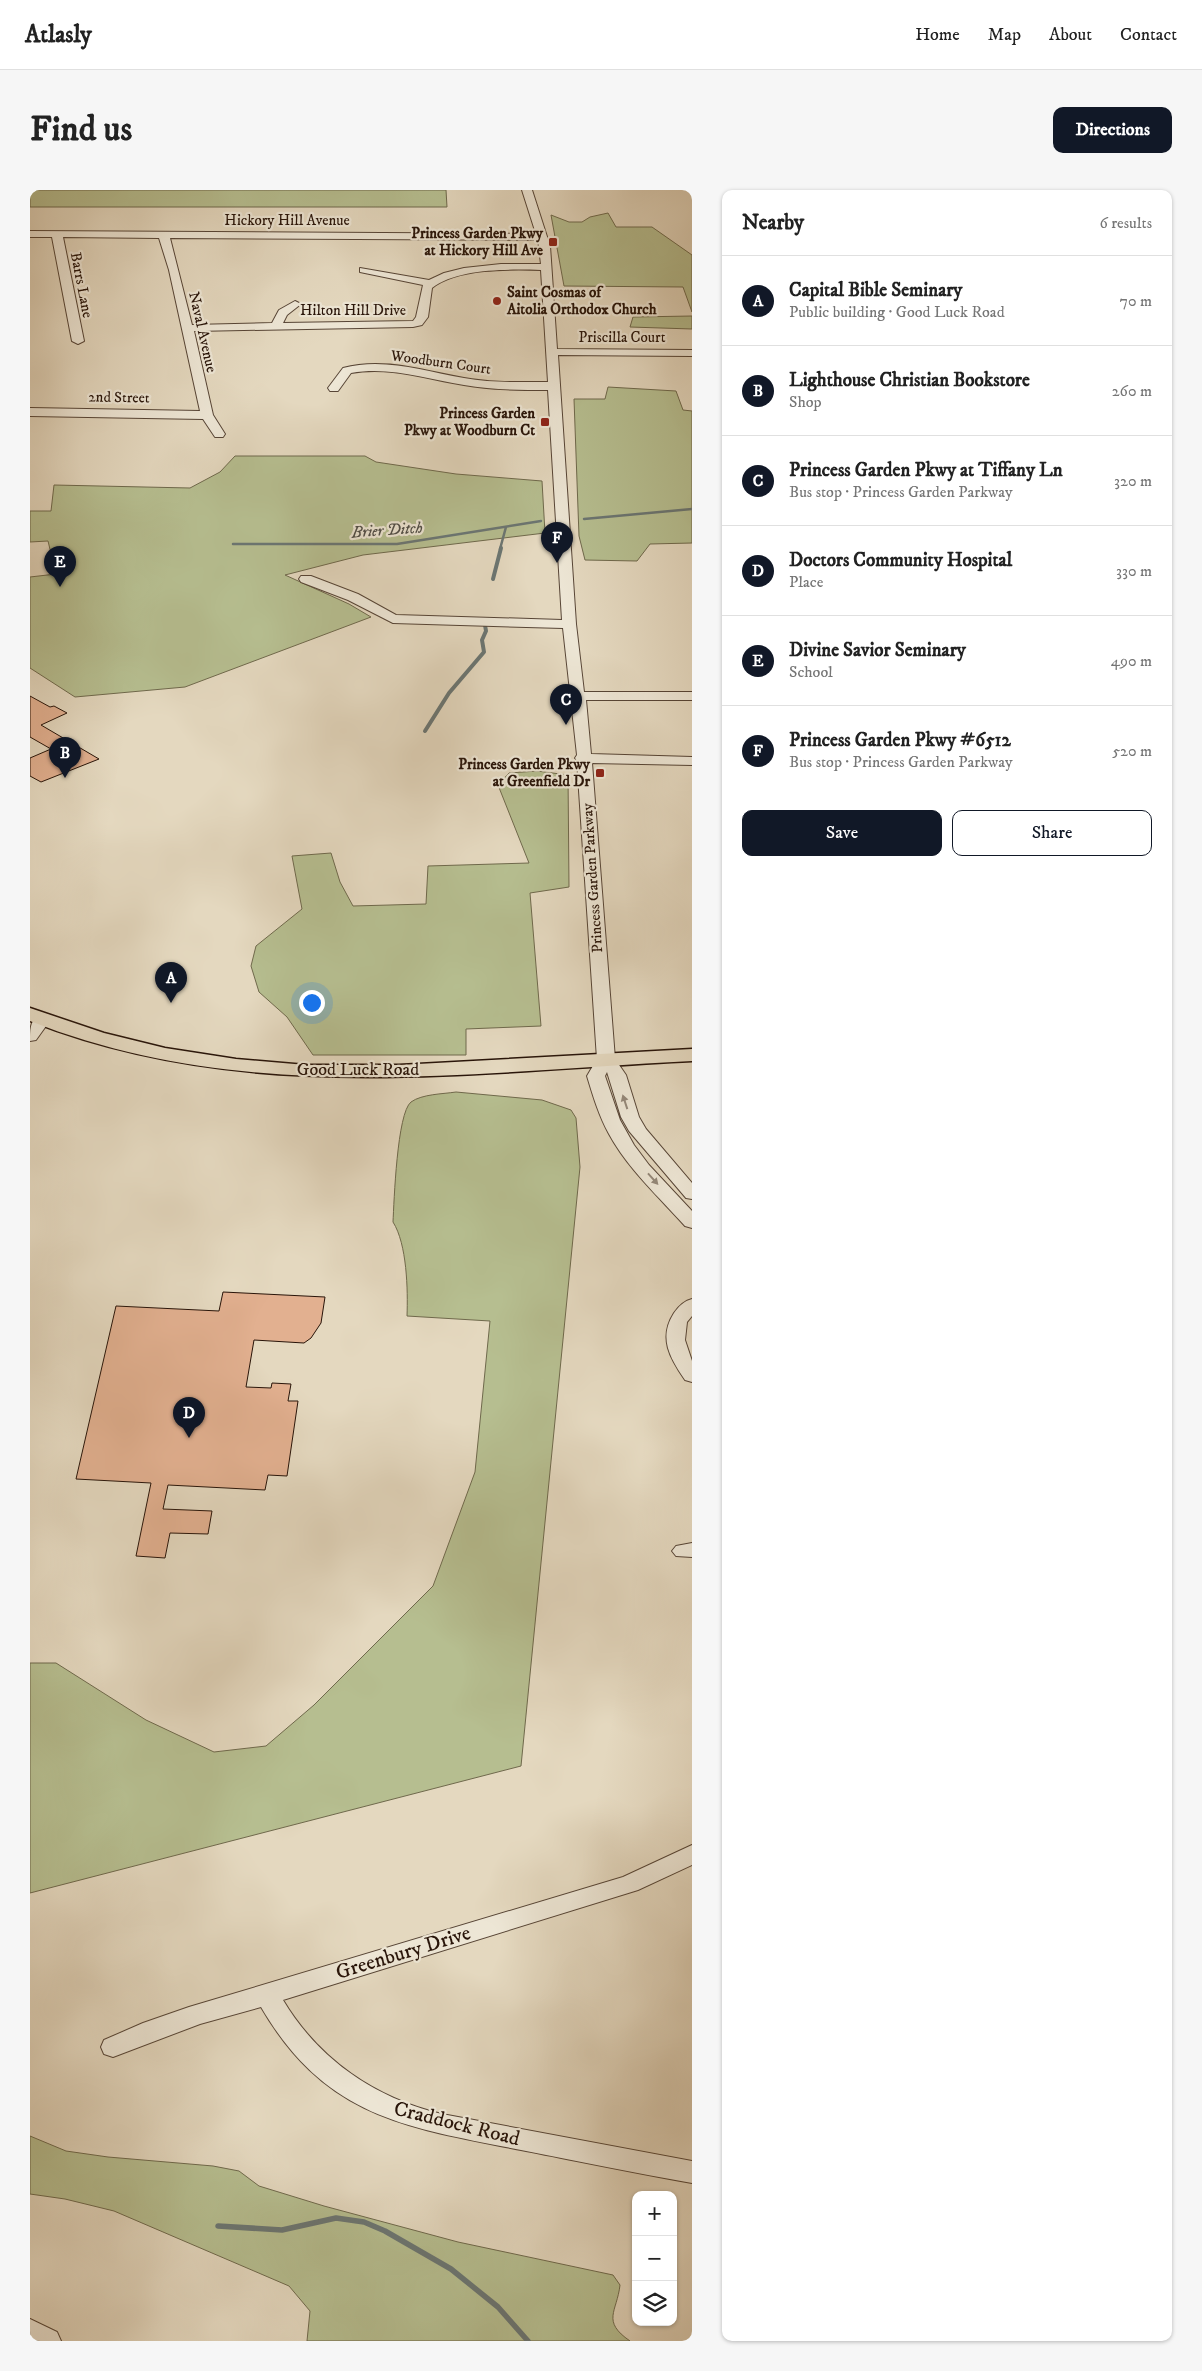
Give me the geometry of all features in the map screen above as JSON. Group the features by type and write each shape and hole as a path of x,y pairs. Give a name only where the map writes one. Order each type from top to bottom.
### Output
{"main road":[{"name":"Good Luck Road","path":"37,1016 107,1040 155,1052 217,1062 308,1071 405,1070 692,1055"}],"street":[{"name":"Princess Garden Parkway","path":"527,190 543,237 569,624 578,696 606,1059"},
{"name":"Hickory Hill Avenue","path":"30,234 543,237"},
{"name":"Barrs Lane","path":"57,234 78,341"},
{"name":"Naval Avenue","path":"163,234 188,328 208,415 219,434"},
{"path":"364,270 429,283 451,275 480,269 510,266 545,267"},
{"name":"Hilton Hill Drive","path":"188,328 417,324 422,317 425,290 429,283"},
{"path":"277,325 281,314 295,304"},
{"name":"Priscilla Court","path":"552,352 692,353"},
{"name":"Woodburn Court","path":"334,388 347,370 374,368 411,370 482,384 554,386"},
{"name":"2nd Street","path":"30,412 208,415"},
{"path":"306,579 353,597 393,619 569,624"},
{"path":"578,696 692,696"},
{"path":"582,758 692,761"},
{"path":"30,1036 37,1016"},
{"path":"692,1194 638,1131 630,1117 617,1075 606,1059 596,1076 605,1107 617,1133 643,1168 692,1222"},
{"path":"692,1305 687,1309 678,1324 674,1343 680,1359 692,1376"},
{"name":"Greenbury Drive","path":"113,2047 152,2030 198,2014 267,1995 630,1884 672,1866 692,1854"},
{"name":"Craddock Road","path":"267,1995 277,2014 310,2054 335,2077 369,2099 397,2111 452,2125 692,2172"},
{"path":"30,2331 47,2341"}],"green space":[{"path":"30,190 446,190 447,207 30,207"},
{"path":"608,213 616,227 652,227 692,255 692,312 683,287 564,286 551,215 569,222 582,222 590,217"},
{"path":"692,316 692,329 630,327 633,317"},
{"path":"608,387 676,391 683,410 692,411 692,543 650,544 637,561 585,560 579,536 574,399 605,399"},
{"path":"235,456 365,456 376,462 456,474 542,481 545,533 363,555 285,575 349,604 371,617 185,687 75,697 30,668 30,577 56,574 48,541 30,542 30,511 51,511 54,485 190,488 220,472"},
{"path":"537,771 568,775 569,887 530,893 541,1026 466,1029 466,1055 313,1055 287,1017 259,992 251,966 256,946 302,909 292,856 331,853 340,882 353,906 426,904 428,866 529,863 498,785 509,773"},
{"path":"456,1092 542,1100 571,1110 576,1118 580,1167 521,1766 30,1893 30,1663 56,1663 146,1720 214,1752 266,1746 314,1705 433,1586 475,1472 490,1321 407,1316 406,1268 398,1231 393,1222 393,1212 399,1140 406,1109 411,1102 421,1097"},
{"path":"30,2136 66,2151 108,2157 213,2166 239,2171 259,2186 324,2206 458,2242 613,2275 620,2285 613,2322 621,2334 630,2341 307,2341 310,2311 289,2286 114,2211 65,2199 30,2194"}],"building":[{"path":"30,696 50,707 54,706 67,713 41,725 99,759 41,782 30,776 30,758 51,749 30,737"},
{"path":"223,1292 325,1297 321,1323 311,1338 304,1343 254,1340 246,1387 271,1388 272,1383 291,1384 288,1401 298,1401 287,1476 268,1475 265,1490 168,1485 163,1509 212,1511 208,1534 170,1533 165,1558 136,1556 151,1483 76,1479 116,1306 219,1311"}],"waterway":[{"name":"Brier Ditch","path":"584,519 692,509"},
{"name":"Brier Ditch","path":"233,544 397,544 541,521"},
{"path":"500,549 506,527"},
{"path":"493,579 501,548"},
{"path":"425,731 449,693 484,652 482,640 486,631 485,625"},
{"path":"218,2226 282,2230 336,2218 364,2222 385,2231 451,2269 498,2307 528,2341"}],"place":[{"name":"Princess Garden Pkwy at Hickory Hill Ave","path":"553,242"},
{"name":"Saint Cosmas of Aitolia Orthodox Church","path":"497,301"},
{"name":"Princess Garden Pkwy at Woodburn Ct","path":"545,422"},
{"name":"Princess Garden Pkwy #6512","path":"557,563"},
{"name":"Divine Savior Seminary","path":"60,587"},
{"name":"Princess Garden Pkwy at Tiffany Ln","path":"566,725"},
{"name":"Princess Garden Pkwy at Greenfield Dr","path":"600,773"},
{"name":"Lighthouse Christian Bookstore","path":"65,778"},
{"name":"Capital Bible Seminary","path":"171,1003"},
{"name":"Doctors Community Hospital","path":"189,1438"}]}
